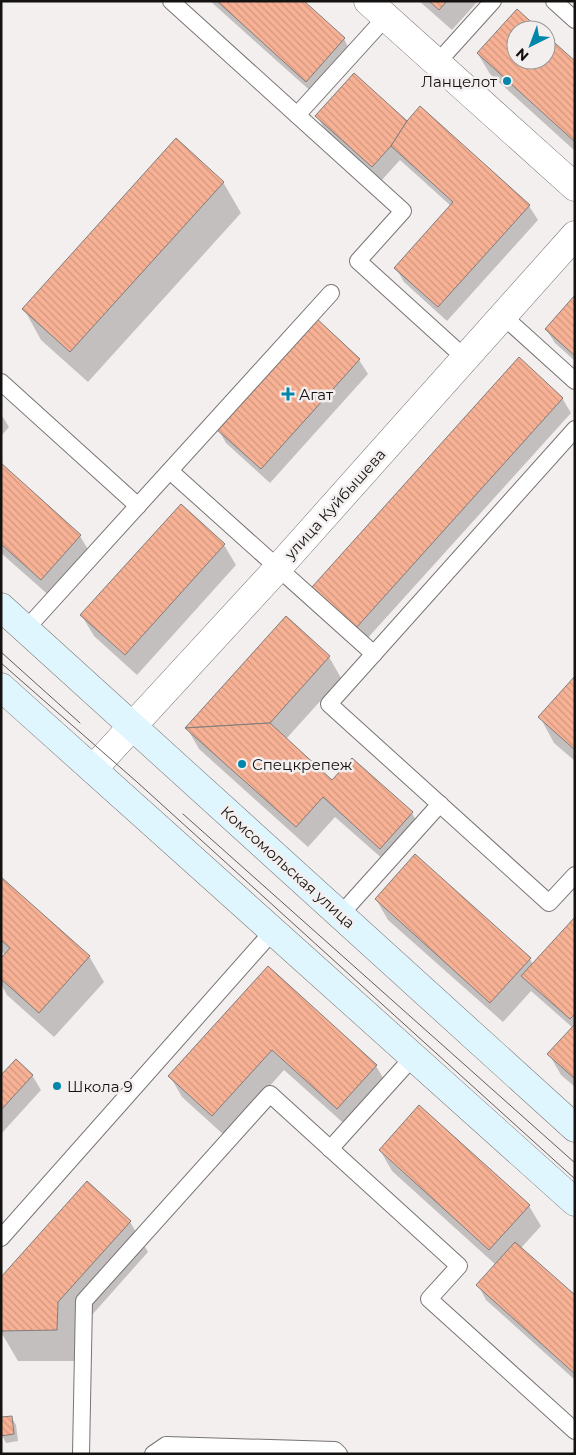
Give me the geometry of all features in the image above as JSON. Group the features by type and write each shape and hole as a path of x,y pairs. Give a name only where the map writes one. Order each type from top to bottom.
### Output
{"main road":[{"name":"Комсомольская улица","path":"1,607 575,1128"},
{"path":"1,687 575,1202"}],"street":[{"path":"377,9 575,187"},
{"name":"улица Куйбышева","path":"93,770 278,568 575,235"}],"lane":[{"path":"171,1 403,212 358,261 466,359"},
{"path":"437,63 493,1"},
{"path":"554,1 575,20"},
{"path":"297,115 377,9"},
{"path":"26,629 331,293"},
{"path":"503,316 575,380"},
{"path":"1,382 138,506"},
{"path":"575,429 329,704 550,902 575,875"},
{"path":"170,471 374,654"},
{"path":"340,914 440,804"},
{"path":"1,1238 273,931"},
{"path":"330,1148 413,1057"},
{"path":"81,1454 84,1301 270,1094 459,1266 429,1299 575,1431"},
{"path":"153,1454 166,1444 335,1450 339,1454"}],"building":[{"path":"217,1 304,1 345,38 306,82"},
{"path":"429,1 447,1 439,10"},
{"path":"517,9 529,20 507,20"},
{"path":"506,21 506,70 556,70 556,44 575,61 575,142 477,53"},
{"path":"354,73 407,121 391,146 372,167 315,116"},
{"path":"420,106 530,205 438,307 394,268 453,202 391,146 407,121"},
{"path":"176,138 224,182 70,352 22,309"},
{"path":"575,295 575,356 545,329"},
{"name":"Агат","path":"316,318 360,359 261,469 216,429"},
{"path":"519,357 563,398 356,628 312,587"},
{"path":"1,463 81,535 41,580 1,544"},
{"path":"181,504 225,544 125,655 80,615"},
{"path":"286,616 330,656 270,723 185,728"},
{"path":"575,676 575,750 538,717"},
{"path":"270,723 332,780 352,758 413,812 380,849 323,797 296,827 185,728"},
{"path":"415,854 531,958 490,1003 375,899"},
{"path":"1,877 90,956 39,1013 1,979 1,958 10,948 1,940"},
{"path":"575,917 575,1014 570,1019 521,976"},
{"path":"268,966 377,1065 337,1109 272,1050 212,1116 168,1076"},
{"path":"575,1024 575,1079 547,1054"},
{"path":"16,1059 33,1075 1,1110 1,1075"},
{"path":"419,1105 530,1205 489,1250 379,1150"},
{"path":"87,1181 131,1221 58,1302 57,1330 1,1331 1,1277"},
{"path":"515,1242 575,1295 575,1374 476,1285"},
{"path":"12,1416 14,1434 1,1436 1,1417"}],"tram line":[{"path":"1,652 80,723"},
{"path":"1,663 137,782 575,1179"},
{"path":"183,814 575,1163"}],"place":[{"name":"Ланцелот","path":"507,81"},
{"name":"Агат","path":"288,394"},
{"name":"Спецкрепеж","path":"242,764"},
{"name":"Школа 9","path":"57,1086"}]}
